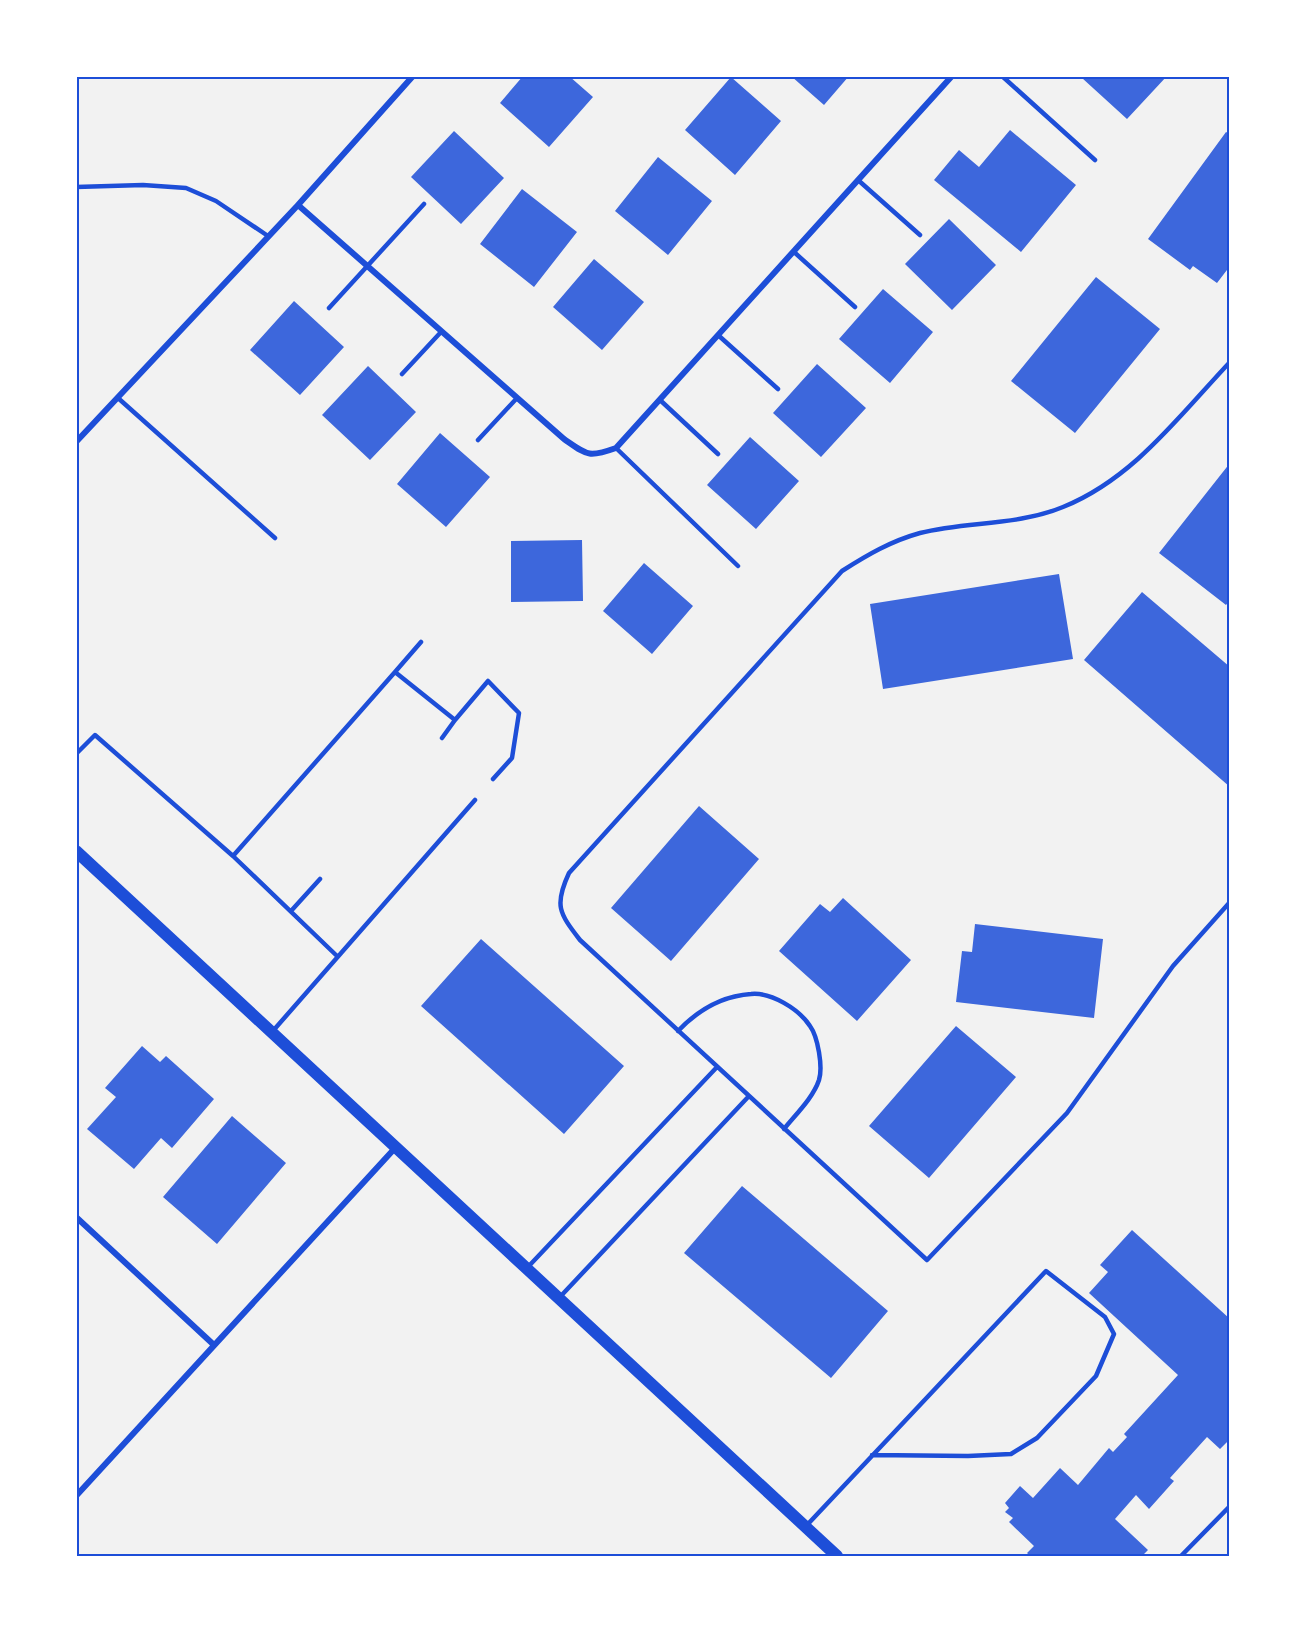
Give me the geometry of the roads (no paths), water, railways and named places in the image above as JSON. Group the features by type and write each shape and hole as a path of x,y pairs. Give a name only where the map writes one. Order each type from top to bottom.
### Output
{"main road":[{"path":"76,851 837,1557"}],"street":[{"path":"76,442 298,205 413,76"},
{"path":"298,205 564,439 586,454 600,454 616,448 952,76"},
{"path":"76,1496 396,1147"},
{"path":"76,1217 214,1345"}],"lane":[{"path":"1002,76 1095,160"},
{"path":"858,180 920,236"},
{"path":"76,188 143,185 186,188 216,201 268,236"},
{"path":"328,308 424,204"},
{"path":"794,252 855,307"},
{"path":"402,374 441,332"},
{"path":"718,335 778,389"},
{"path":"1230,362 1136,462 1087,496 1061,508 1022,519 964,525 922,532 898,539 842,571 569,873 560,892 560,907 566,922 580,940 927,1260 1067,1113 1173,966 1230,902"},
{"path":"118,398 275,538"},
{"path":"478,440 517,398"},
{"path":"660,400 718,454"},
{"path":"616,448 738,566"},
{"path":"232,856 422,642"},
{"path":"394,672 455,720"},
{"path":"442,738 488,681 519,713 512,758 493,779"},
{"path":"76,754 95,735 232,856 337,956"},
{"path":"273,1032 475,800"},
{"path":"291,911 320,879"},
{"path":"678,1031 688,1020 729,997 753,993 774,999 796,1011 811,1026 819,1049 819,1079 806,1102 784,1129"},
{"path":"527,1268 717,1067"},
{"path":"559,1298 748,1096"},
{"path":"805,1527 872,1455 1046,1271 1105,1317 1114,1334 1096,1376 1037,1438 1011,1454 872,1455"},
{"path":"1181,1557 1230,1506"}]}
